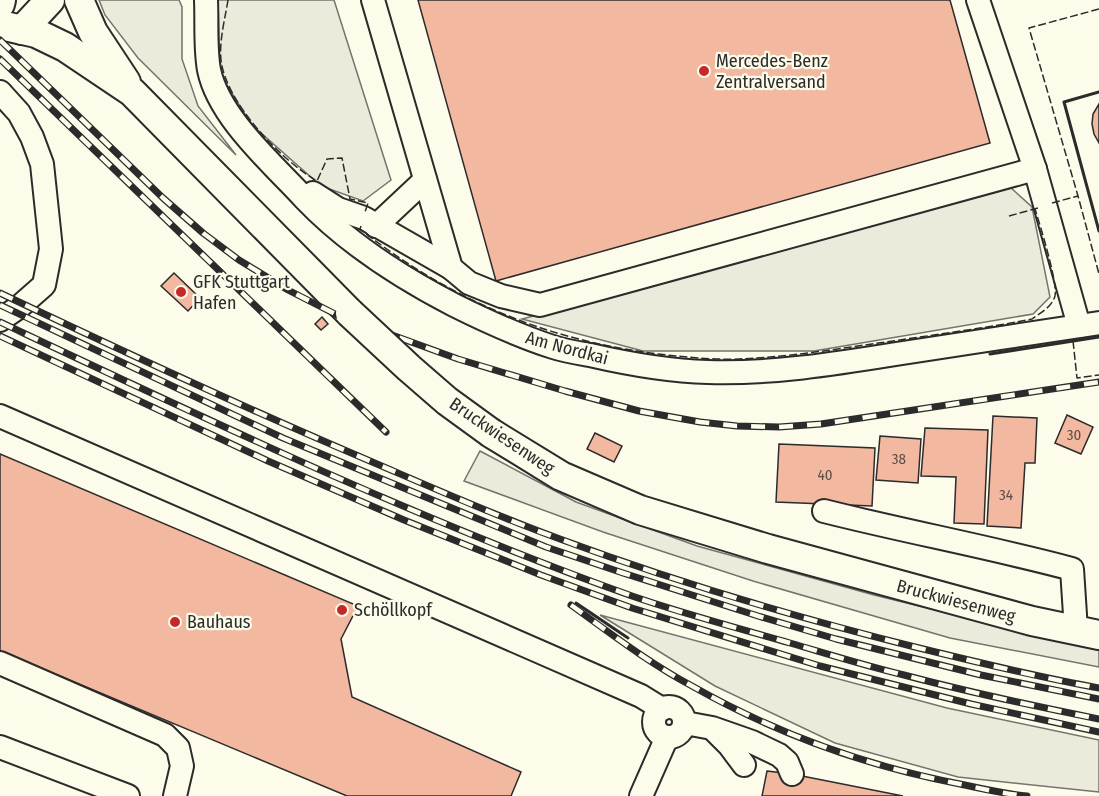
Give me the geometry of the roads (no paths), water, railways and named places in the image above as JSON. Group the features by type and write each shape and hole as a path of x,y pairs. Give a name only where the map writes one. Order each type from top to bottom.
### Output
{"main road":[{"path":"11,27 50,0"},
{"path":"79,0 93,32 132,92"},
{"name":"Bruckwiesenweg","path":"11,27 36,33 65,47 132,92 350,313 409,368 491,433 561,476 640,510 768,549 1032,621 1088,633"}],"street":[{"name":"Am Nordkai","path":"206,0 209,65 218,94 236,123 318,213 349,240 386,266 471,314 516,334 556,348 631,364 706,372 743,372 785,370 837,363 1089,324"},
{"path":"373,0 451,268"},
{"path":"978,0 1089,324"},
{"path":"0,92 19,113 32,137 42,164 51,249 44,285 0,320"},
{"path":"282,173 338,209 364,218 451,268 469,283 501,296 540,305 1035,169"},
{"path":"376,226 425,180"},
{"path":"0,416 641,696 662,709"},
{"path":"824,510 1072,569 1088,633"},
{"path":"0,663 165,735 178,747 183,766 176,796"},
{"path":"671,706 680,710 685,723 681,732 667,737 658,732 654,722 662,709 671,706"},
{"path":"685,723 712,728 752,742 779,755 787,762 792,774"},
{"path":"712,728 744,765"},
{"path":"641,796 667,737"},
{"path":"0,747 128,796"}],"railway":[{"path":"0,40 163,198 203,233 239,260 288,290 337,315 458,359 639,411 737,426 779,427 821,424 1099,382"},
{"path":"0,59 386,432"},
{"path":"0,293 323,441 488,511 604,555 825,624 984,664 1099,688"},
{"path":"0,305 283,438 546,547 836,639 981,675 1099,699"},
{"path":"0,322 313,467 471,534 632,596 876,668 977,693 1099,719"},
{"path":"0,336 268,461 404,520 541,575 632,608 820,666 971,704 1099,732"},
{"path":"571,605 660,668 723,703 788,733 890,768 925,777 1027,796"}],"place":[{"name":"Mercedes-Benz Zentralversand","path":"704,71"},
{"name":"GFK Stuttgart Hafen","path":"181,292"},
{"name":"Schöllkopf","path":"342,610"},
{"name":"Bauhaus","path":"175,622"}]}
